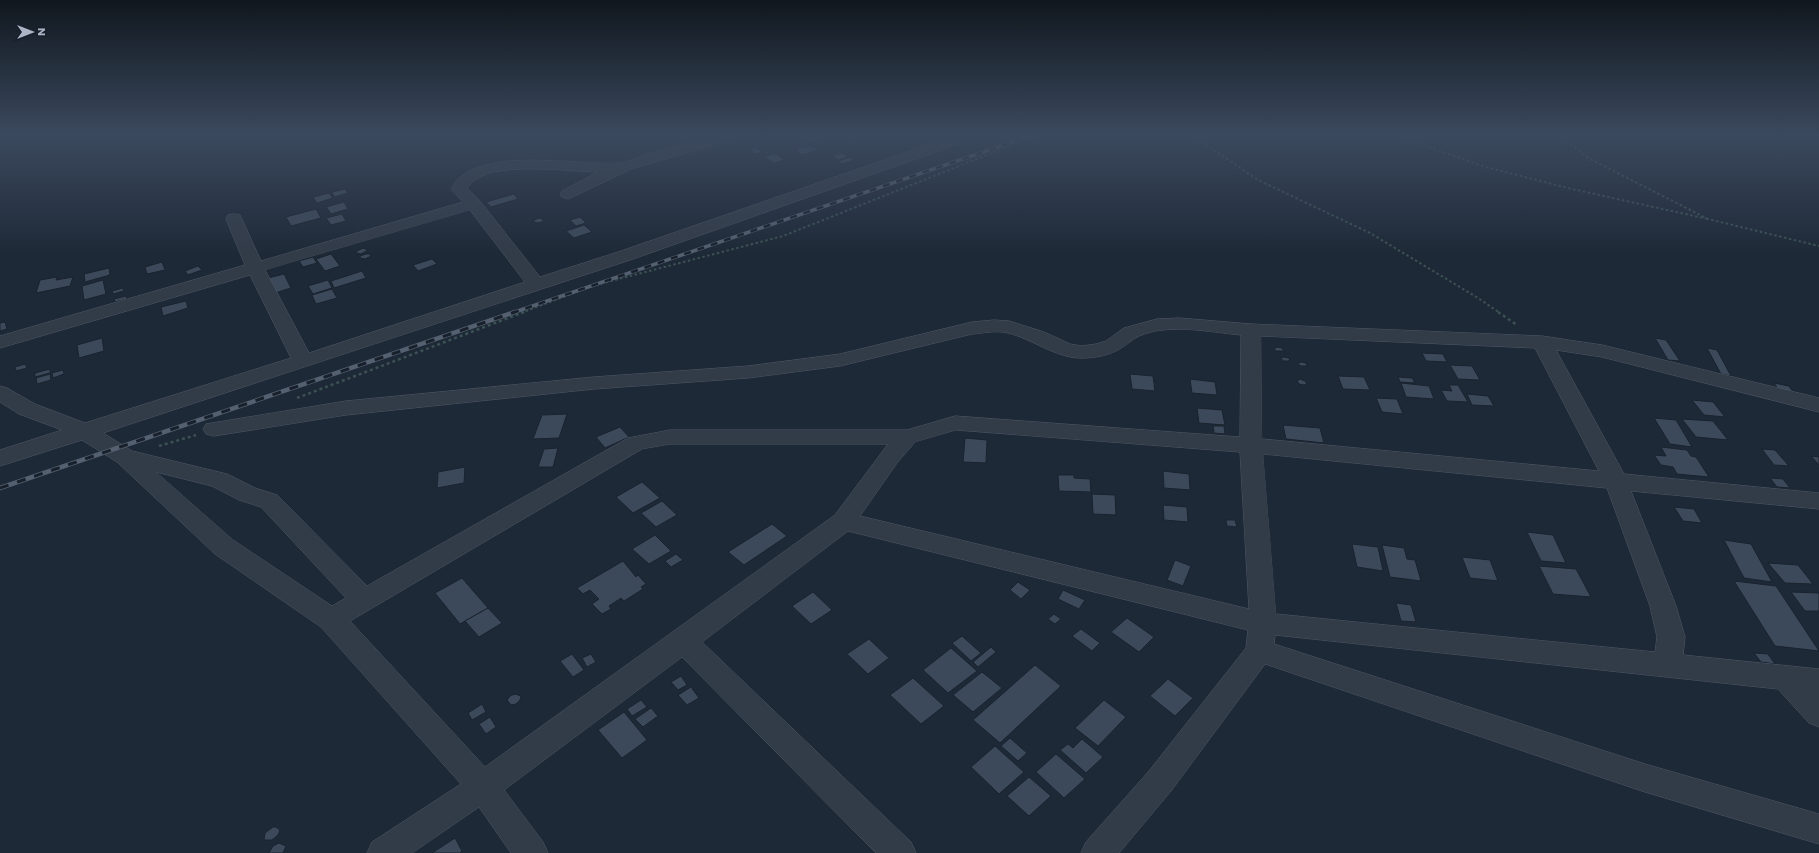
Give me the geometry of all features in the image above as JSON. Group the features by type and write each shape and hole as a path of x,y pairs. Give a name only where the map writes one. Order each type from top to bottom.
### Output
{"street":[{"path":"471,176 462,183 459,189 474,204 537,285"},
{"path":"568,194 604,176"},
{"path":"0,458 537,285 852,176"},
{"path":"0,342 474,204"},
{"path":"234,219 255,268 303,361"},
{"path":"214,429 346,408 586,384 748,372 833,361 972,328 994,326 1009,327 1037,336 1065,349 1082,352 1099,350 1113,345 1131,332 1157,325 1179,324 1251,330 1542,342 1602,351 1819,405"},
{"path":"1098,853 1160,781 1261,637 1251,445 1251,330"},
{"path":"1542,342 1616,481 1663,606 1671,636 1668,665"},
{"path":"0,393 27,409 84,431 125,457 224,547 331,619 482,787 531,853"},
{"path":"331,619 636,443 670,437 907,437 955,422 1251,445 1819,501"},
{"path":"384,853 482,787 683,641 844,521 889,458 907,437"},
{"path":"125,457 219,480 247,494 269,501 364,600"},
{"path":"844,521 1261,637 1645,778 1819,829"},
{"path":"1261,637 1668,665 1819,681"},
{"path":"683,641 899,853"},
{"path":"1785,677 1819,714"}],"path":[{"path":"295,398 592,286 783,236 934,176"},
{"path":"1252,176 1370,233 1478,298 1542,342"},
{"path":"1523,176 1572,189 1708,219 1819,246"},
{"path":"1624,176 1708,219"},
{"path":"125,457 214,429"}],"building":[{"path":"345,189 348,193 334,197 332,192"},
{"path":"329,193 333,198 317,203 313,197"},
{"path":"514,194 518,199 491,207 486,202"},
{"path":"344,202 348,209 331,214 326,207"},
{"path":"316,209 321,218 291,226 286,217"},
{"path":"342,214 346,221 331,225 326,218"},
{"path":"580,217 586,223 576,226 570,220"},
{"path":"539,218 545,220 539,223 534,222 534,220"},
{"path":"584,225 592,232 574,238 566,231"},
{"path":"363,248 368,250 361,254 356,253 357,251"},
{"path":"331,254 340,266 325,271 316,259"},
{"path":"370,254 371,256 365,259 360,258 360,256"},
{"path":"313,257 317,263 303,267 299,261"},
{"path":"432,259 437,264 418,271 413,265"},
{"path":"162,262 165,270 147,274 145,267"},
{"path":"198,266 202,270 188,275 185,271"},
{"path":"109,268 110,275 85,282 84,274"},
{"path":"362,271 366,278 334,288 331,281"},
{"path":"284,274 291,288 275,293 268,278"},
{"path":"57,277 56,280 73,277 70,286 36,293 40,280"},
{"path":"103,280 106,294 84,300 82,286"},
{"path":"328,280 332,288 313,294 308,286"},
{"path":"123,288 124,291 113,294 112,291"},
{"path":"332,289 337,298 316,304 312,295"},
{"path":"126,296 127,299 115,302 114,299"},
{"path":"186,301 188,308 163,316 161,307"},
{"path":"5,322 7,329 0,331 0,323"},
{"path":"102,338 104,351 79,358 77,345"},
{"path":"1655,338 1666,340 1680,361 1668,360"},
{"path":"1277,347 1282,348 1284,351 1276,351 1274,349"},
{"path":"1707,348 1717,350 1731,376 1721,374"},
{"path":"1422,353 1443,354 1447,362 1426,361"},
{"path":"1281,358 1289,358 1290,361 1283,361"},
{"path":"1298,363 1306,363 1307,366 1300,366"},
{"path":"25,364 27,368 16,371 15,367"},
{"path":"1450,365 1472,366 1480,380 1458,379"},
{"path":"50,369 50,373 35,377 35,373"},
{"path":"63,370 64,374 53,378 52,373"},
{"path":"50,374 51,380 37,384 36,378"},
{"path":"1130,374 1153,376 1155,391 1132,389"},
{"path":"1338,376 1364,377 1370,390 1343,389"},
{"path":"1398,377 1412,378 1415,383 1400,382"},
{"path":"1190,379 1215,382 1217,395 1192,393"},
{"path":"1300,379 1305,381 1307,384 1299,384 1297,381"},
{"path":"1401,383 1429,386 1434,399 1406,397"},
{"path":"1774,383 1789,386 1793,392 1778,389"},
{"path":"1449,385 1458,385 1468,402 1447,401 1441,390 1452,391"},
{"path":"1467,394 1488,396 1494,406 1472,405"},
{"path":"1376,398 1397,399 1403,414 1382,412"},
{"path":"1692,400 1713,402 1725,417 1704,415"},
{"path":"1197,408 1222,410 1225,425 1199,423"},
{"path":"567,414 559,438 533,439 542,415"},
{"path":"1654,418 1676,420 1692,447 1670,444"},
{"path":"1682,419 1713,421 1728,440 1696,437"},
{"path":"1283,425 1320,428 1324,443 1286,439"},
{"path":"1213,426 1224,426 1225,434 1214,433"},
{"path":"620,427 629,437 605,448 596,437"},
{"path":"965,438 987,440 986,463 963,462"},
{"path":"1661,447 1687,450 1691,456 1696,457 1709,477 1677,474 1673,467 1661,465 1654,455 1666,456"},
{"path":"558,448 553,467 538,467 544,449"},
{"path":"1762,449 1775,450 1789,466 1774,465"},
{"path":"1811,456 1819,457 1819,465"},
{"path":"465,467 464,483 437,488 438,472"},
{"path":"1163,471 1189,474 1190,490 1164,488"},
{"path":"1058,475 1074,475 1074,478 1090,479 1091,492 1059,491"},
{"path":"1770,478 1783,479 1790,488 1777,487"},
{"path":"642,482 660,498 633,513 616,497"},
{"path":"1092,494 1115,495 1116,515 1093,514"},
{"path":"662,501 677,515 656,527 641,513"},
{"path":"1163,505 1187,507 1188,522 1164,520"},
{"path":"1674,507 1694,509 1702,523 1683,521"},
{"path":"1226,520 1235,520 1237,527 1227,526"},
{"path":"772,524 787,536 744,565 728,552"},
{"path":"1527,532 1553,535 1566,563 1541,561"},
{"path":"655,535 671,551 649,564 632,549"},
{"path":"1724,540 1751,544 1772,582 1744,578"},
{"path":"1352,544 1378,547 1383,571 1357,567"},
{"path":"1382,545 1404,548 1407,559 1415,560 1421,581 1390,577"},
{"path":"676,554 683,560 671,567 665,561"},
{"path":"1462,557 1490,560 1498,581 1470,578"},
{"path":"1175,560 1191,566 1183,586 1167,580"},
{"path":"623,561 636,577 638,575 646,584 641,587 643,589 624,601 621,598 609,606 611,609 602,614 592,604 599,599 590,590 583,594 577,588"},
{"path":"1768,563 1798,565 1813,584 1785,583"},
{"path":"1539,566 1576,569 1591,597 1553,594"},
{"path":"462,578 488,608 460,624 435,593"},
{"path":"1734,581 1776,586 1819,651 1775,646"},
{"path":"1018,582 1030,590 1021,599 1010,590"},
{"path":"1063,590 1085,600 1079,609 1058,599"},
{"path":"813,592 832,610 811,624 792,606"},
{"path":"1791,592 1819,593 1819,611 1805,611"},
{"path":"1396,603 1411,605 1416,622 1401,621"},
{"path":"488,608 502,623 479,637 465,621"},
{"path":"1054,614 1061,619 1055,624 1048,619"},
{"path":"1127,618 1154,637 1139,652 1111,632"},
{"path":"1081,629 1100,643 1092,651 1072,636"},
{"path":"962,636 981,653 971,661 952,643"},
{"path":"869,639 889,658 868,674 847,654"},
{"path":"991,647 996,652 978,667 973,662"},
{"path":"951,648 977,671 948,693 923,670"},
{"path":"1754,653 1768,654 1775,664 1761,662"},
{"path":"572,654 584,670 573,677 560,661"},
{"path":"591,654 596,662 587,667 582,658"},
{"path":"1035,665 1061,686 1000,743 973,720"},
{"path":"982,672 1002,688 973,712 953,695"},
{"path":"681,676 687,685 678,690 671,682"},
{"path":"913,678 944,706 921,724 890,695"},
{"path":"1168,679 1193,698 1175,716 1150,696"},
{"path":"691,687 699,698 687,705 678,695"},
{"path":"515,694 521,696 520,700 516,704 511,705 507,700 510,696"},
{"path":"641,700 647,707 632,716 627,709"},
{"path":"1104,700 1126,717 1098,746 1075,728"},
{"path":"482,704 486,712 472,720 468,713"},
{"path":"651,708 658,716 643,727 635,719"},
{"path":"624,712 647,740 622,758 598,730"},
{"path":"490,717 496,727 486,734 479,724"},
{"path":"1010,738 1027,753 1018,761 1001,746"},
{"path":"1082,739 1103,757 1086,773 1060,750 1068,744 1073,748"},
{"path":"995,746 1024,772 999,794 971,767"},
{"path":"1056,754 1085,779 1064,798 1036,772"},
{"path":"1029,777 1051,796 1029,816 1007,796"},
{"path":"273,827 280,830 278,835 272,840 264,840 265,833"},
{"path":"455,838 462,851 460,853 432,853"},
{"path":"279,843 286,846 283,853 269,853 273,846"}],"railway":[{"path":"512,313 914,176"},
{"path":"0,488 515,312"}]}
